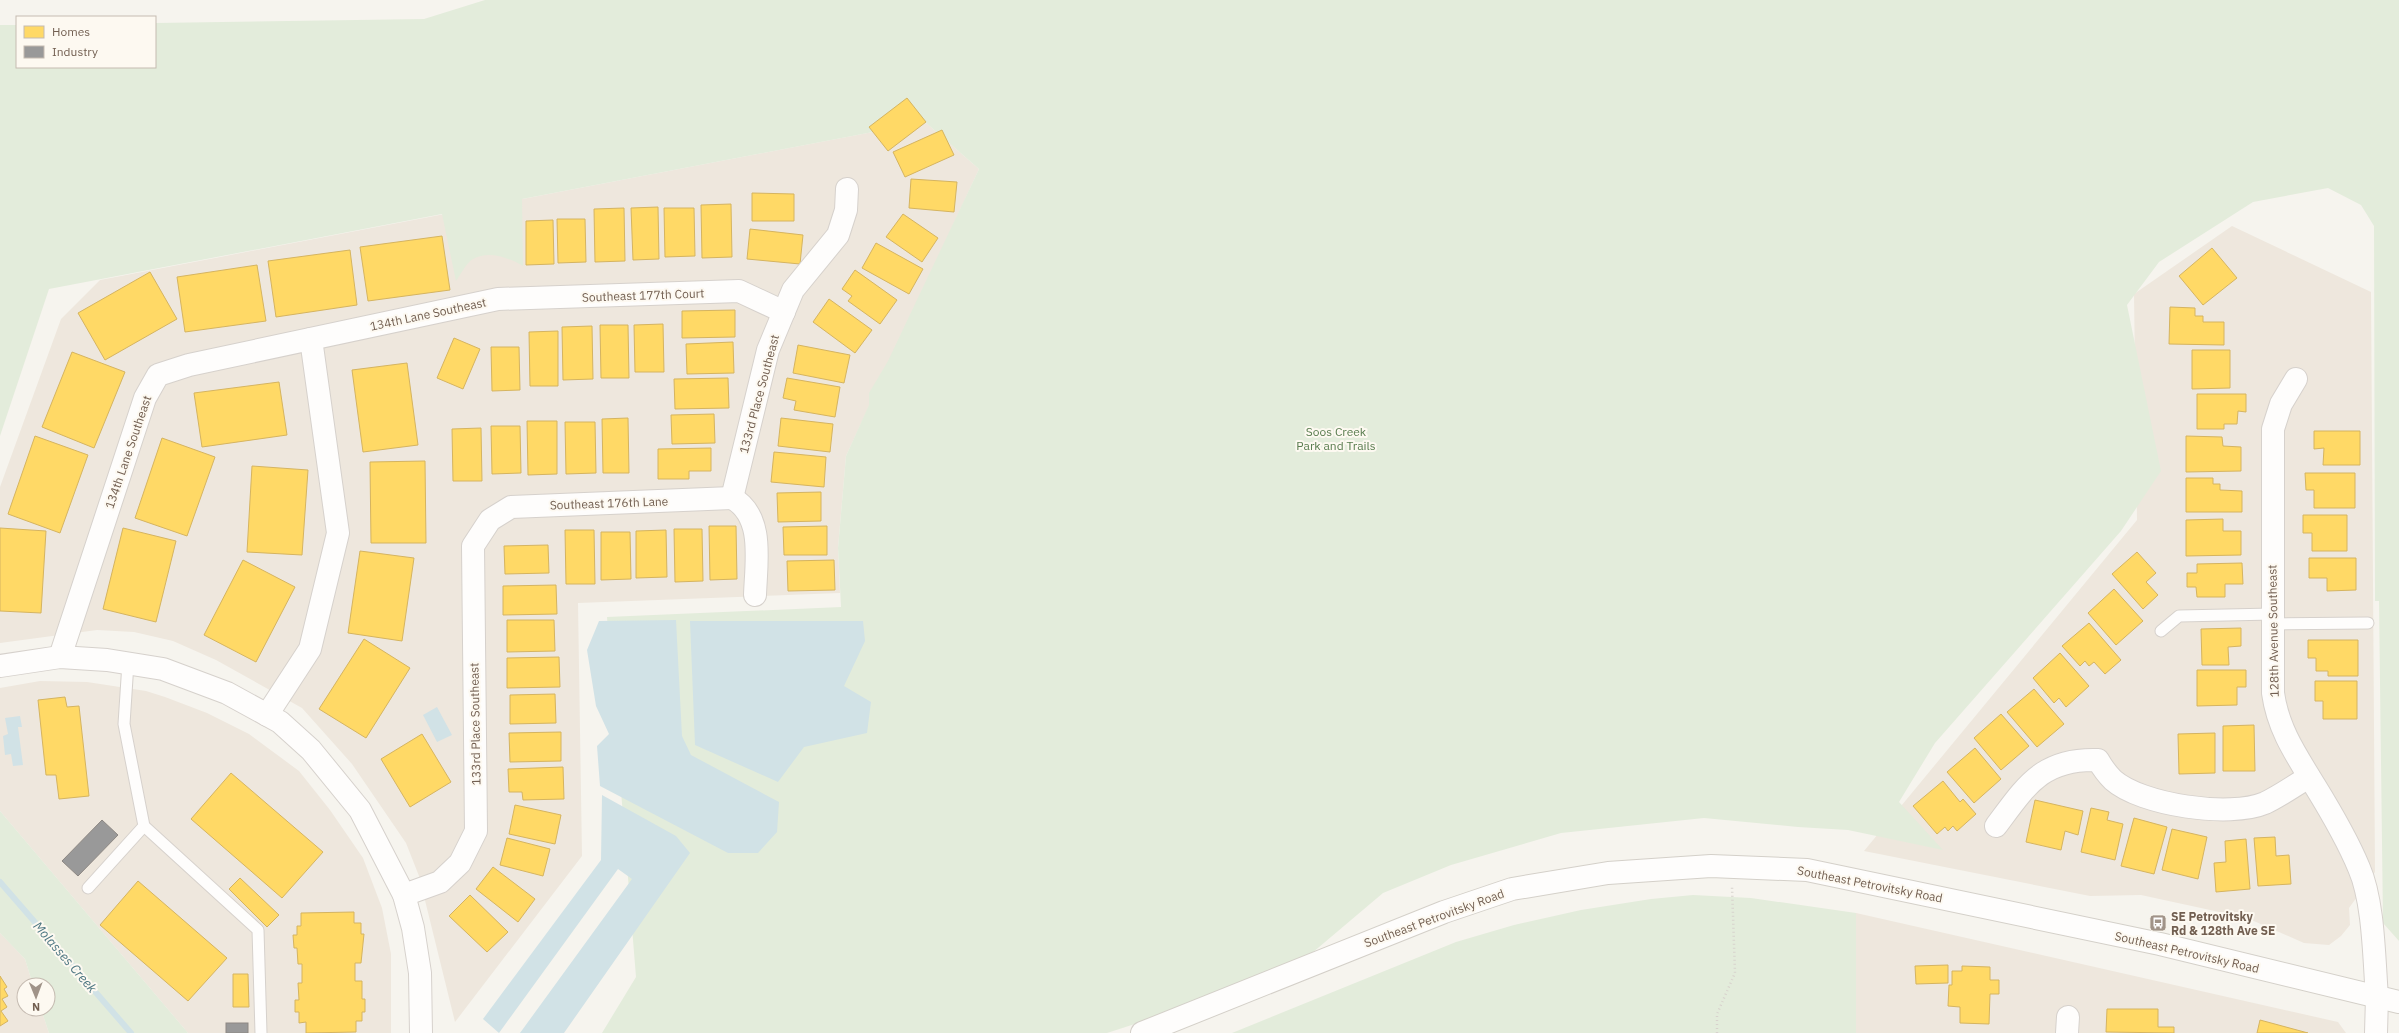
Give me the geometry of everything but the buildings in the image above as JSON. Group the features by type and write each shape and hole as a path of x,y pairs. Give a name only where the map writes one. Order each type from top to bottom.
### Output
{"street":[{"name":"133rd Place Southeast","path":"732,498 768,350 793,290 838,235 846,210 847,189"},
{"name":"Southeast 177th Court","path":"498,299 738,291 784,312"},
{"name":"134th Lane Southeast","path":"60,657 144,398 158,375 189,365 498,299"},
{"path":"267,715 310,649 338,533 311,339"},
{"name":"128th Avenue Southeast","path":"2296,379 2281,404 2273,430 2272,693 2275,712 2290,745 2337,822 2360,870 2371,919 2377,997 2376,1033"},
{"path":"732,498 741,503 750,514 754,530 755,595"},
{"name":"Southeast 176th Lane","path":"490,520 511,507 732,498"},
{"name":"133rd Place Southeast","path":"404,895 440,882 460,863 476,831 473,546 490,520"},
{"path":"0,666 60,657 128,663 163,669 226,693 280,722 311,750 360,810 404,895 413,928 420,973 421,1033"},
{"path":"1996,826 2028,785 2053,766 2079,760 2098,760 2113,780 2142,796 2208,811 2235,810 2264,804 2309,777"},
{"name":"Southeast Petrovitsky Road","path":"1142,1033 1444,912 1512,890 1608,873 1732,866 1807,870 2160,944 2399,1002"}],"lane":[{"path":"2160,631 2179,616 2368,623"},
{"path":"128,663 124,724 144,826 258,930 261,1033"},
{"path":"88,888 144,826"}],"path":[{"path":"1717,1033 1717,1014 1735,973 1732,866"}],"shaded area":[{"path":"925,122 979,169 846,456 838,548 840,593 578,603 582,856 455,1022 419,876 406,843 352,764 302,708 216,660 173,641 134,632 97,630 0,643 0,487 61,319 100,280"},
{"path":"2232,226 2371,292 2375,872 2349,908 2350,925 2341,936 2329,945 2304,943 2247,918 2141,895 2090,896 1864,851 2137,520 2134,294"},
{"path":"676,620 682,736 691,755 779,802 777,832 758,853 728,853 600,786 597,746 609,734 596,706 587,650 599,621"},
{"path":"690,621 863,621 865,641 844,686 871,702 867,733 804,747 778,782 695,745"},
{"path":"40,681 87,682 146,691 165,697 207,713 249,734 299,771 330,810 363,858 382,908 391,954 391,1033 188,1033 0,811 0,688"},
{"path":"437,707 452,735 437,742 423,715"},
{"path":"20,716 22,727 18,727 23,765 13,766 11,754 5,755 3,736 8,734 5,718"},
{"path":"602,795 676,836 690,853 564,1033 520,1033 632,879 618,869 499,1033 483,1019 601,860"},
{"path":"1856,913 2338,1022 2346,1033 1856,1033"},
{"path":"0,933 25,959 31,977 16,977 16,1017 44,1017 49,1033 0,1033"}],"green space":[{"name":"Soos Creek Park and Trails","path":"485,0 2399,0 2399,941 2383,923 2379,601 2375,601 2374,226 2361,205 2328,188 2253,202 2159,262 2127,305 2161,471 2121,531 1935,743 1899,802 1943,850 1848,830 1704,818 1561,833 1451,865 1383,893 1286,975 1107,1033 602,1033 636,977 607,617 841,607 838,548 846,456 869,405 869,393 888,361 979,169 925,122 522,199 523,266 512,260 499,256 479,256 468,263 456,281 442,214 49,289 0,436 0,25 16,25 16,68 156,68 156,23 424,19"},
{"path":"0,811 188,1033 49,1033 44,1017 56,1017 56,977 31,977 25,959 0,933"},
{"path":"1693,895 1751,898 1856,913 1856,1033 1232,1033 1456,942 1514,925 1581,910 1651,899"}],"waterway":[{"name":"Molasses Creek","path":"0,882 131,1033"}],"place":[{"name":"SE Petrovitsky Rd & 128th Ave SE","path":"2158,923"}]}
